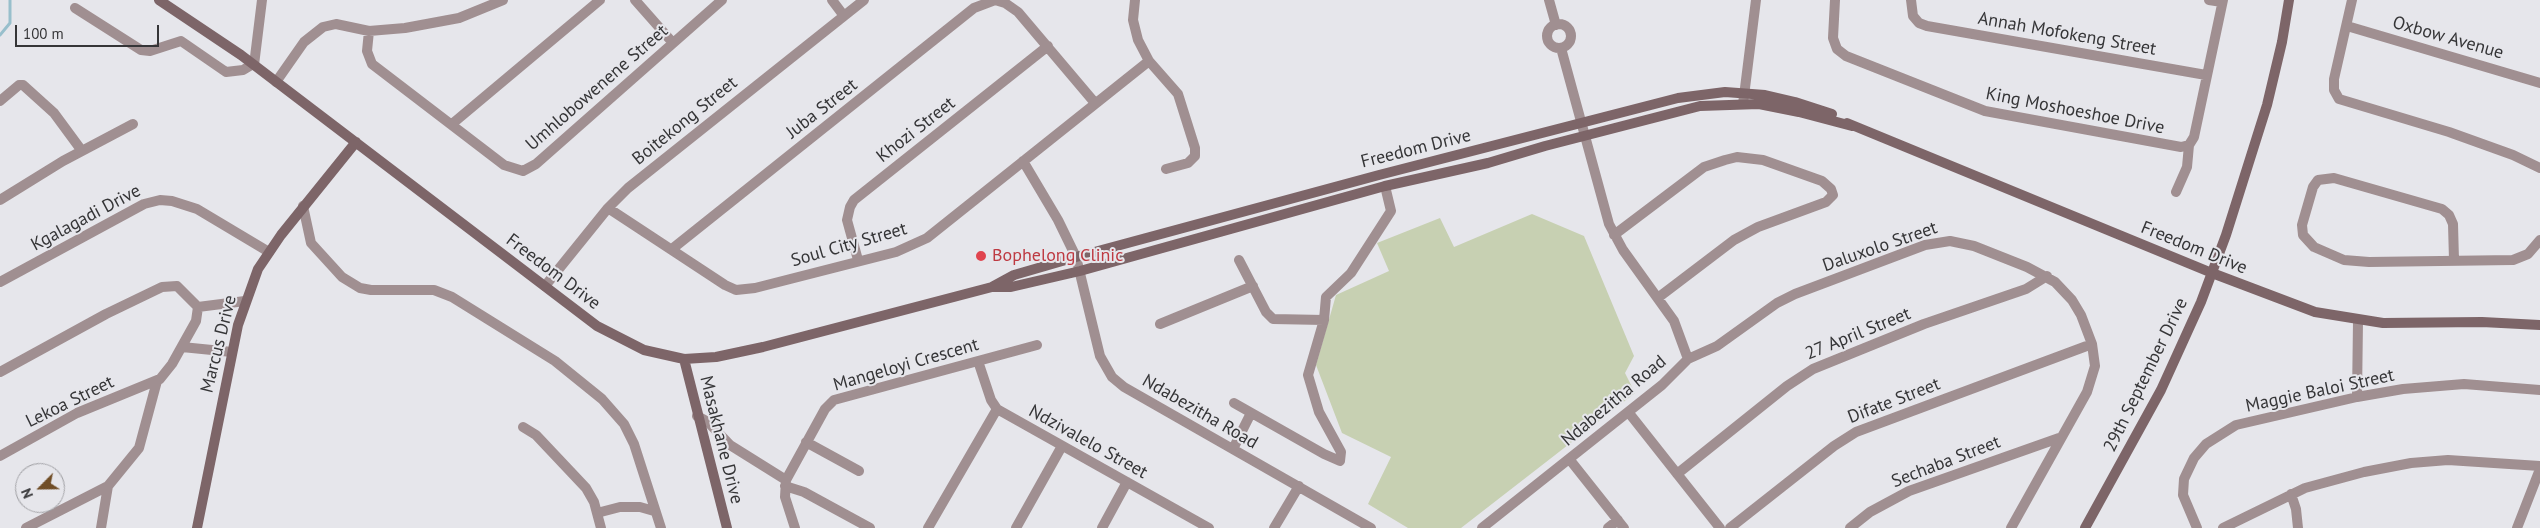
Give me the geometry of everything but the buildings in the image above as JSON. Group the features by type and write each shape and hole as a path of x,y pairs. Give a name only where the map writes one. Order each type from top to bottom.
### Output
{"street":[{"name":"Freedom Drive","path":"159,0 253,64 610,334 644,350 684,360 716,357 763,348 992,287 1014,275 1076,257 1380,175 1678,98 1711,94 1795,102 1835,116 1852,126 2301,308 2382,323 2506,322 2540,325"},
{"path":"74,8 141,50 150,51 181,41 226,72 243,70 253,64 262,0"},
{"path":"276,82 304,42 316,31 336,24 370,30 452,20 503,0"},
{"path":"452,124 600,0"},
{"path":"635,0 673,43"},
{"name":"Umhlobowenene Street","path":"370,30 367,51 370,62 504,165 523,171 536,164 722,0"},
{"path":"832,0 844,16"},
{"name":"Boitekong Street","path":"545,286 608,208 653,166 864,0"},
{"name":"Juba Street","path":"672,249 974,8 995,0 1013,8 1096,103"},
{"path":"1135,0 1133,20 1136,33 1149,60 1178,94 1195,148 1195,156 1188,163 1166,169"},
{"path":"1549,0 1556,25"},
{"path":"1744,98 1756,0"},
{"name":"King Moshoeshoe Drive","path":"1836,0 1833,38 1841,52 1914,84 1972,107 2000,115 2176,147 2189,145"},
{"name":"Annah Mofokeng Street","path":"1911,0 1911,11 1915,20 1927,26 2206,75"},
{"path":"2176,192 2188,163 2189,145 2194,137 2223,1 2209,0"},
{"name":"29th September Drive","path":"2085,528 2172,368 2212,273 2267,105 2282,42 2289,0"},
{"path":"2352,0 2335,74 2334,90 2344,102 2449,132 2513,155 2540,168"},
{"path":"1556,25 1565,26 1571,34 1569,43 1561,48 1552,47 1547,39 1548,30 1556,25"},
{"name":"Oxbow Avenue","path":"2347,26 2540,83"},
{"name":"Khozi Street","path":"858,260 847,220 850,206 854,200 1048,46"},
{"name":"Ndabezitha Road","path":"1482,528 1662,386 1688,359 1679,330 1659,297 1614,235 1603,206 1561,48"},
{"name":"Soul City Street","path":"608,208 736,290 756,288 858,260 896,252 921,242 1149,60"},
{"path":"0,101 19,85 23,85 54,113 82,151"},
{"name":"Freedom Drive","path":"992,287 1009,287 1080,271 1385,186 1488,163 1584,135 1700,106 1744,98"},
{"path":"0,200 82,151 133,124"},
{"name":"Marcus Drive","path":"197,528 232,352 245,300 258,269 268,252 356,142"},
{"path":"1614,235 1704,167 1724,160 1737,158 1763,160 1822,181 1831,189 1832,195 1826,202 1764,224 1734,240 1659,297"},
{"name":"Ndabezitha Road","path":"1023,161 1058,220 1076,257 1100,356 1112,377 1124,387 1299,486 1365,527"},
{"path":"2454,260 2453,224 2449,215 2442,209 2334,178 2318,180 2313,187 2302,232 2305,238 2314,247 2335,257 2352,261 2454,260 2519,259 2528,254 2540,240"},
{"path":"1234,403 1324,454 1340,461 1342,455 1340,449 1319,412 1309,379 1311,364 1324,320 1328,295 1351,273 1391,211 1385,186"},
{"name":"Kgalagadi Drive","path":"0,282 144,204 160,200 172,201 197,209 268,252"},
{"path":"304,206 311,243 342,277 360,288 371,290 434,290 452,297 555,361 602,398 624,424 634,444 661,528"},
{"name":"Daluxolo Street","path":"1688,359 1717,346 1761,314 1795,294 1936,242 1966,243 2047,276 2072,300 2081,315 2092,344 2096,366 2092,380 2011,528"},
{"path":"1239,260 1266,312 1273,319 1324,320"},
{"name":"27 April Street","path":"1677,474 1787,386 1812,369 1924,324 2026,289 2047,276"},
{"path":"0,372 148,292 167,285 177,286 198,307 198,317 182,348 167,371 157,381 139,448 108,486 26,528"},
{"path":"1160,324 1253,286"},
{"path":"198,307 245,300"},
{"path":"2357,397 2358,320"},
{"name":"Difate Street","path":"1730,528 1834,446 1856,432 2092,344"},
{"name":"Mangeloyi Crescent","path":"786,483 825,409 837,398 1037,345"},
{"path":"182,348 232,352"},
{"name":"Masakhane Drive","path":"684,360 725,527"},
{"path":"928,528 996,409 991,400 978,361"},
{"name":"Lekoa Street","path":"0,456 77,413 157,381"},
{"name":"Maggie Baloi Street","path":"2197,528 2185,502 2183,487 2188,470 2206,444 2236,425 2357,397 2403,389 2464,384 2540,390"},
{"name":"Ndzivalelo Street","path":"996,409 1127,482 1191,523 1209,528"},
{"path":"1233,450 1251,413"},
{"path":"1629,413 1720,528"},
{"path":"697,416 708,422 730,444 786,483 870,528"},
{"path":"523,427 536,435 586,488 597,513 601,528"},
{"name":"Sechaba Street","path":"1850,528 1870,512 1909,491 2059,438"},
{"path":"806,442 858,471"},
{"path":"1016,528 1062,446"},
{"path":"1570,460 1621,524 1608,528"},
{"path":"2224,528 2291,494 2342,477 2430,461 2466,460 2540,466"},
{"path":"2517,528 2540,470"},
{"path":"1102,528 1127,482"},
{"path":"786,483 785,497 795,528"},
{"path":"101,528 108,486"},
{"path":"1274,528 1299,486"},
{"path":"2291,494 2296,510 2298,528"},
{"path":"597,513 620,507 640,507 654,511"}],"green space":[{"path":"1532,214 1584,236 1634,356 1625,373 1635,393 1461,528 1408,528 1368,504 1391,457 1342,433 1316,365 1336,295 1389,271 1377,243 1440,218 1454,247"}],"waterway":[{"path":"0,35 10,23 10,0"}],"place":[{"name":"Bophelong Clinic","path":"981,256"}]}
